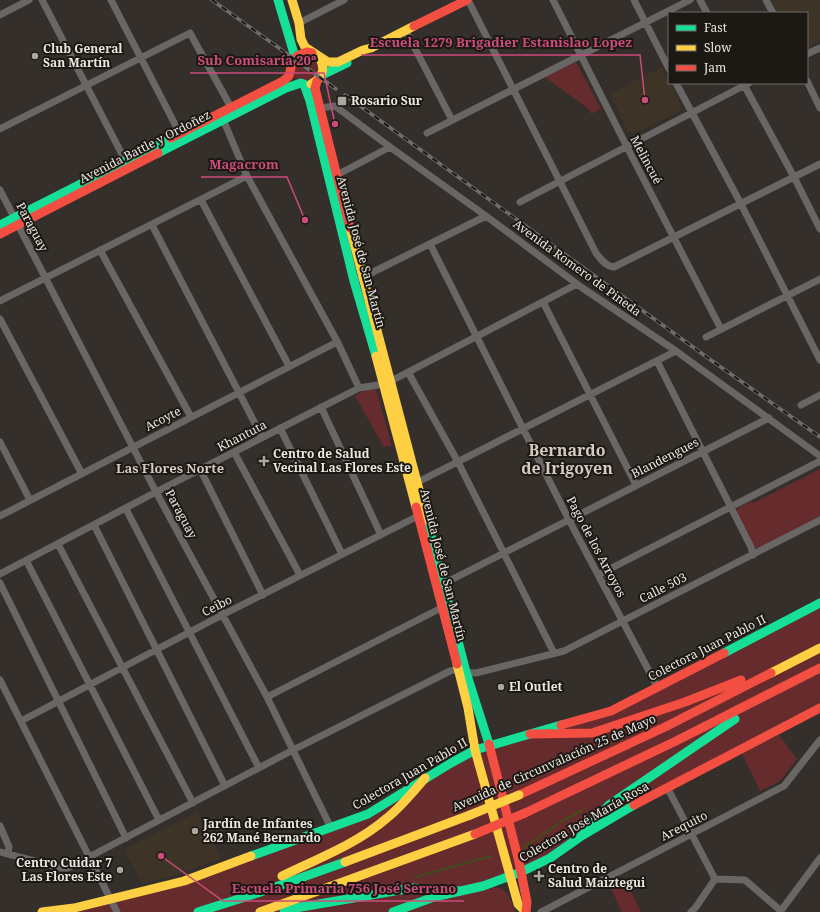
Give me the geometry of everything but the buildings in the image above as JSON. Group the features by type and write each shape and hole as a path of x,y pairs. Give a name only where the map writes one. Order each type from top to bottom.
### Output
{"main road":[{"path":"278,0 295,57"},
{"path":"292,0 299,23 301,40 305,47 328,62 338,62 363,50 371,48 468,0"},
{"path":"320,78 324,66 316,55 301,53 295,57 291,68 292,74 302,83 311,84 365,53 371,48"},
{"name":"Avenida Battle y Ordoñez","path":"0,234 16,221 233,111 283,81 289,76 291,68"},
{"name":"Avenida José de San Martín","path":"320,78 315,88 333,177 358,279 387,382 462,670 489,745 521,872 527,902 525,912"},
{"name":"Avenida Battle y Ordoñez","path":"233,111 293,85 302,83"},
{"name":"Avenida José de San Martín","path":"302,83 310,102 333,177"},
{"name":"Avenida Battle y Ordoñez","path":"127,165 180,134 222,117"},
{"name":"Avenida Battle y Ordoñez","path":"0,225 16,221"},
{"name":"Avenida José de San Martín","path":"421,514 443,584 445,606"},
{"name":"Colectora Juan Pablo II","path":"42,912 74,908 184,881 368,814 402,794 425,778 475,750 611,711 820,603"},
{"path":"530,734 592,733 604,730 685,702 820,647"},
{"name":"Avenida de Circunvalación 25 de Mayo","path":"198,912 356,858 519,795 665,727 820,647"},
{"path":"260,912 475,834 525,813 676,741 820,668"},
{"name":"Avenida José de San Martín","path":"462,670 475,750 518,904 525,912"},
{"path":"580,837 609,805 790,683"},
{"name":"Colectora José María Rosa","path":"393,912 434,897 483,886 521,872 550,858 580,837 632,806 820,708"},
{"path":"228,903 381,824 425,778"},
{"path":"276,912 412,888 459,891"}],"street":[{"path":"0,15 29,0"},
{"path":"42,0 127,165"},
{"path":"111,0 180,134"},
{"path":"299,23 344,0"},
{"path":"468,0 596,253 600,259 609,266 614,267 820,164"},
{"name":"Melincué","path":"554,0 626,147 721,329"},
{"path":"634,0 668,67"},
{"path":"427,133 690,0"},
{"path":"700,0 706,12"},
{"path":"766,0 772,12"},
{"path":"406,31 452,120"},
{"path":"0,129 190,33 233,111"},
{"path":"808,54 820,48"},
{"path":"808,83 820,108"},
{"path":"676,84 741,204 820,360"},
{"path":"520,202 746,84 819,224"},
{"name":"Avenida Romero de Pineda","path":"320,108 335,106 390,148 486,216 577,284 676,351 820,456"},
{"path":"222,117 247,176 360,388"},
{"path":"333,177 390,148"},
{"path":"0,301 247,176"},
{"name":"Paraguay","path":"0,190 156,492 267,697 331,828"},
{"path":"201,200 289,366"},
{"path":"358,279 486,216"},
{"path":"152,224 262,437"},
{"name":"Pago de los Arroyos","path":"430,244 569,520 658,688"},
{"path":"100,250 191,417"},
{"path":"706,337 820,279"},
{"name":"Khantuta","path":"0,574 262,437 360,388 387,382 408,372 577,284"},
{"path":"543,302 636,485"},
{"path":"0,319 82,474"},
{"name":"Acoyte","path":"0,516 336,342"},
{"path":"414,484 676,351"},
{"path":"657,360 751,547 753,554"},
{"path":"408,372 458,462 554,653"},
{"path":"801,405 820,395"},
{"path":"321,408 381,535"},
{"name":"Blandengues","path":"443,584 769,418"},
{"path":"280,428 342,554"},
{"path":"0,442 30,500"},
{"path":"234,452 300,575"},
{"path":"598,575 820,461"},
{"path":"200,469 262,595"},
{"path":"126,509 259,768"},
{"name":"Ceibo","path":"21,721 189,632 421,514"},
{"name":"Calle 503","path":"0,852 65,868 450,671 462,670 476,673 564,650 820,520"},
{"path":"94,525 225,786"},
{"path":"58,544 193,803"},
{"path":"26,560 159,820"},
{"path":"0,583 126,838"},
{"path":"267,697 445,606"},
{"path":"0,680 117,912"},
{"name":"Arequito","path":"541,912 784,786 820,740"},
{"path":"668,788 714,879"},
{"path":"0,826 9,847 8,854"},
{"path":"714,879 745,880 781,912 820,858"},
{"path":"691,912 696,907 714,879"}],"shaded area":[{"path":"771,0 820,0 820,40 808,46 808,12 777,12"},
{"path":"295,57 319,57 321,76 301,83 292,74"},
{"path":"576,62 601,109 591,114 590,110 545,77"},
{"path":"661,67 668,80 668,84 670,84 681,105 678,112 634,134 628,132 610,94"},
{"path":"376,389 392,446 384,447 355,396 365,390"},
{"path":"820,469 820,516 758,548 755,548 737,512 738,508 752,501 753,503"},
{"path":"820,603 820,708 734,752 550,858 393,912 43,912 184,881 368,814 451,763 611,711"},
{"path":"779,735 797,759 780,781 760,791 742,754"},
{"path":"197,812 222,858 173,876 142,884 124,849"},
{"path":"624,877 641,912 622,912 609,884"},
{"path":"491,887 497,887 508,894 515,912 400,912 407,909"}],"waterway":[{"path":"523,848 561,822 583,810"},
{"path":"415,877 492,856"}],"railway":[{"path":"212,0 336,89"},
{"path":"345,95 708,358 820,437"}],"traffic: fast":[{"path":"278,0 295,57"},
{"path":"322,75 347,63"},
{"path":"158,153 286,88 301,83"},
{"path":"304,84 310,101 354,281 376,356"},
{"path":"0,225 171,138"},
{"path":"427,520 466,672 489,744"},
{"path":"724,653 820,603"},
{"path":"580,837 609,805 735,719"},
{"path":"251,856 368,814 475,750 561,725"},
{"path":"393,912 434,897 483,886 521,872 550,858 580,837 634,805"},
{"path":"198,912 267,890 345,862"},
{"path":"284,910 412,888 459,891"}],"traffic: slow":[{"path":"292,0 299,23 301,39 305,47 328,62 338,62 363,50 371,48 414,26"},
{"path":"311,84 321,76 323,69 319,57"},
{"path":"350,228 427,520"},
{"path":"376,356 416,507"},
{"path":"771,673 820,648"},
{"path":"457,664 468,708 475,750 518,904 525,911"},
{"path":"282,876 363,836 397,809 425,778"},
{"path":"470,815 519,795"},
{"path":"345,862 470,815"},
{"path":"260,912 475,834"},
{"path":"42,912 74,908 184,881 251,856"}],"traffic: jam":[{"path":"414,26 467,0"},
{"path":"171,138 283,81 289,76 292,63 297,56 307,52 312,53"},
{"path":"317,81 315,88 350,228"},
{"path":"0,234 158,153"},
{"path":"416,507 457,664"},
{"path":"561,725 611,711 724,653"},
{"path":"525,813 676,741 820,668"},
{"path":"519,795 665,727 771,673"},
{"path":"530,734 592,733 685,702 741,680"},
{"path":"634,805 820,708"},
{"path":"489,744 519,862 527,902 526,912"},
{"path":"475,834 525,813"}],"place":[{"name":"Club General San Martín","path":"35,56"},
{"name":"Escuela 1279 Brigadier Estanislao Lopez","path":"645,100"},
{"name":"Rosario Sur","path":"342,101"},
{"name":"Sub Comisaría 20ª","path":"335,124"},
{"name":"Magacrom","path":"305,220"},
{"name":"Centro de Salud Vecinal Las Flores Este","path":"264,461"},
{"name":"El Outlet","path":"501,687"},
{"name":"Jardín de Infantes 262 Mané Bernardo","path":"195,831"},
{"name":"Escuela Primaria 756 José Serrano","path":"161,856"},
{"name":"Centro Cuidar 7 Las Flores Este","path":"120,870"},
{"name":"Centro de Salud Maiztegui","path":"539,876"}],"district":[{"name":"Bernardo de Irigoyen","path":"567,459"},
{"name":"Las Flores Norte","path":"170,468"}]}
